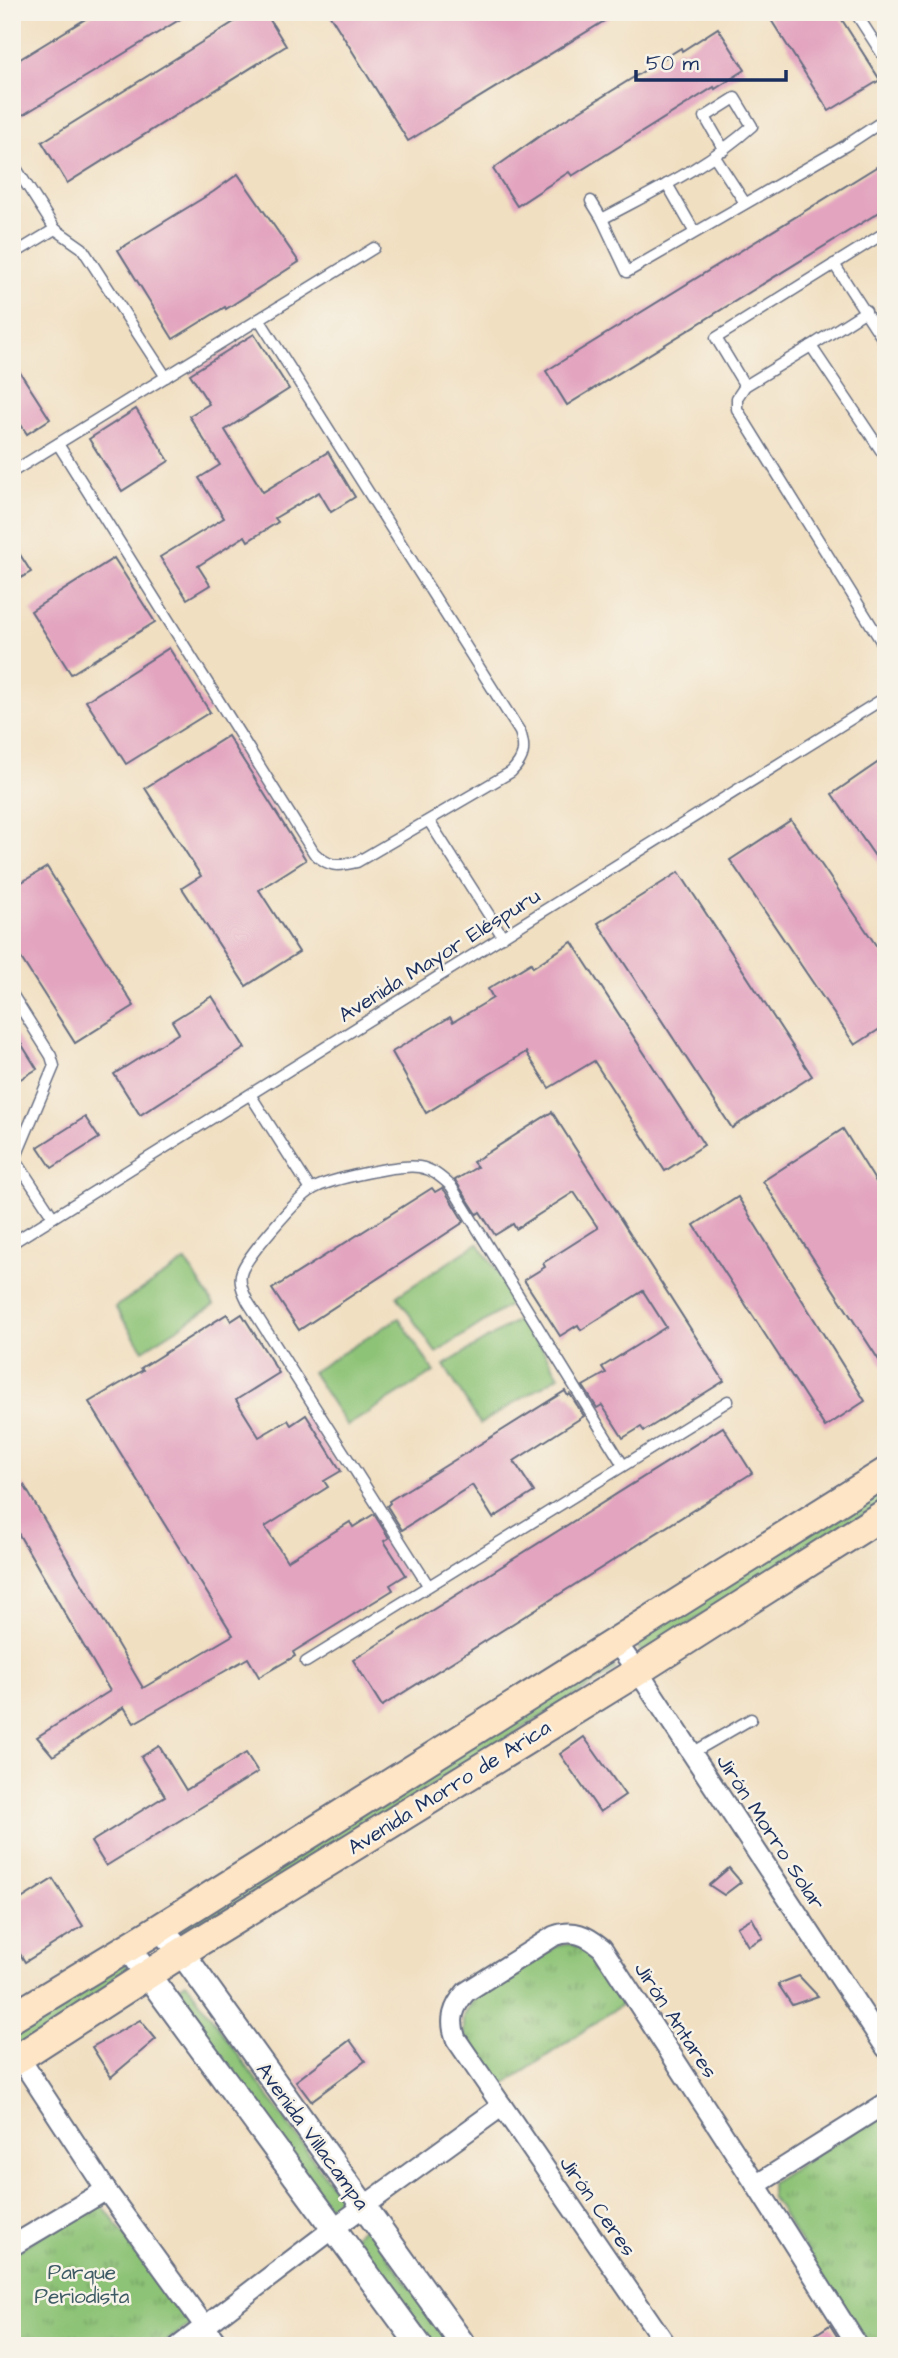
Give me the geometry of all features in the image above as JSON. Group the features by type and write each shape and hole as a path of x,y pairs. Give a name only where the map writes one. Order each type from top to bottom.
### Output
{"main road":[{"name":"Avenida Morro de Arica","path":"12,2018 886,1472"},
{"name":"Avenida Morro de Arica","path":"16,2059 886,1513"}],"street":[{"name":"Jirón Morro Solar","path":"616,1642 638,1671 886,2048"},
{"name":"Avenida Villacampa","path":"160,1928 182,1953 464,2346"},
{"name":"Jirón Antares","path":"497,2099 456,2039 452,2028 457,2003 466,1992 554,1936 565,1932 589,1938 602,1948 757,2185 858,2346"},
{"name":"Avenida Villacampa","path":"128,1948 421,2346"},
{"path":"16,2059 106,2190 219,2346"},
{"path":"179,2346 364,2207 497,2099"},
{"name":"Jirón Ceres","path":"497,2099 667,2346"},
{"path":"757,2185 886,2103"},
{"path":"12,2246 106,2190"}],"lane":[{"path":"855,12 886,60"},
{"path":"602,219 715,157 752,126 735,99 705,117 724,149"},
{"path":"591,201 627,272 845,146 886,119"},
{"path":"715,157 745,202"},
{"path":"12,162 55,229 82,248 166,377"},
{"path":"667,184 694,232"},
{"path":"12,256 55,229"},
{"path":"745,386 716,338 886,232"},
{"path":"12,472 374,248"},
{"path":"834,264 886,344"},
{"path":"866,311 745,386 737,398 737,409 886,649"},
{"path":"58,443 314,853 324,862 340,866 357,862 511,772 521,761 524,746 512,720 259,319"},
{"path":"811,346 886,458"},
{"name":"Avenida Mayor Eléspuru","path":"12,1243 886,697"},
{"path":"429,821 503,937"},
{"path":"12,994 51,1056 54,1066 52,1076 14,1159 53,1217"},
{"path":"251,1096 311,1190"},
{"path":"428,1585 247,1302 241,1285 241,1272 248,1259 311,1190 331,1181 408,1167 430,1170 441,1176 451,1186 623,1465"},
{"path":"306,1662 728,1401"},
{"path":"692,1753 751,1718"}],"green space":[{"path":"478,1243 517,1300 436,1353 397,1296"},
{"path":"186,1261 214,1305 143,1350 115,1307"},
{"path":"523,1317 559,1376 480,1424 444,1365"},
{"path":"399,1318 434,1372 347,1426 312,1372"},
{"path":"886,1482 886,1501 642,1653 634,1640"},
{"path":"606,1656 616,1670 185,1940 174,1926"},
{"path":"570,1944 589,1951 624,2003 501,2087 464,2034 464,2016 472,2001 557,1946"},
{"path":"124,1961 133,1977 12,2051 12,2032"},
{"path":"186,1982 341,2198 340,2204 334,2209 327,2205 175,1990"},
{"path":"886,2111 886,2346 866,2346 771,2196 771,2183"},
{"name":"Parque Periodista","path":"102,2205 191,2324 160,2346 12,2346 12,2254 89,2206"},
{"path":"366,2226 453,2346 434,2346 354,2235"}],"building":[{"path":"97,12 192,12 23,115 12,97 12,64"},
{"path":"250,12 265,12 286,46 67,183 42,142"},
{"path":"328,12 619,12 408,141"},
{"path":"766,12 837,12 880,80 829,111"},
{"path":"718,28 745,70 572,176 569,172 517,206 493,169 544,133"},
{"path":"886,161 886,208 567,405 546,371"},
{"path":"238,174 299,262 173,339 118,250"},
{"path":"254,334 289,389 225,430 263,492 328,452 355,497 331,512 319,492 275,518 278,522 248,541 245,536 198,566 210,585 187,599 160,557 224,518 199,478 220,465 189,416 209,404 190,374"},
{"path":"12,360 50,419 27,434 12,411"},
{"path":"136,409 169,461 122,491 89,439"},
{"path":"12,542 31,572 12,583"},
{"path":"114,558 155,622 71,674 31,611"},
{"path":"169,648 210,712 126,764 86,701"},
{"path":"228,736 306,860 259,890 299,952 246,986 182,888 201,876 145,788"},
{"path":"886,757 886,872 832,794"},
{"path":"791,820 886,960 886,1025 855,1045 730,860"},
{"path":"47,867 134,1006 75,1043 12,944 12,888"},
{"path":"679,872 812,1076 732,1128 598,923"},
{"path":"572,942 704,1145 665,1171 594,1061 549,1088 526,1052 426,1113 392,1052 450,1017 453,1022 493,998 488,989 531,963 533,967"},
{"path":"212,996 245,1048 140,1115 114,1074 179,1033 172,1021"},
{"path":"12,1029 37,1069 12,1084"},
{"path":"552,1112 724,1381 644,1431 641,1427 623,1438 602,1405 597,1408 583,1386 606,1373 602,1367 666,1327 643,1291 581,1330 578,1325 560,1336 524,1280 545,1267 543,1263 598,1228 574,1192 516,1229 513,1224 495,1235 480,1212 477,1214 455,1180 477,1167 473,1162"},
{"path":"85,1117 99,1138 52,1168 38,1147"},
{"path":"843,1129 886,1198 886,1371 763,1181"},
{"path":"432,1188 435,1192 442,1188 445,1191 464,1222 299,1330 272,1289"},
{"path":"738,1197 865,1401 825,1427 694,1225"},
{"path":"227,1314 231,1321 242,1314 279,1373 236,1400 259,1437 288,1420 291,1425 306,1415 341,1471 324,1481 328,1487 265,1527 287,1561 350,1522 353,1527 374,1514 389,1538 384,1541 406,1575 390,1585 393,1590 293,1652 295,1656 259,1677 248,1658 134,1723 124,1707 53,1756 37,1737 110,1691 18,1533 12,1537 12,1492 24,1485 143,1688 233,1635 89,1402"},
{"path":"565,1391 568,1396 570,1394 584,1416 514,1461 534,1492 493,1518 472,1485 402,1530 387,1506 389,1501"},
{"path":"723,1427 752,1473 382,1706 353,1660"},
{"path":"584,1737 625,1795 600,1812 560,1754"},
{"path":"159,1746 186,1790 246,1753 258,1772 106,1866 91,1842 165,1796 141,1757"},
{"path":"729,1868 741,1882 724,1895 709,1885"},
{"path":"53,1879 83,1926 25,1962 12,1941 12,1905"},
{"path":"752,1918 763,1938 748,1946 737,1927"},
{"path":"799,1976 818,1996 792,2005 778,1984"},
{"path":"140,2020 156,2039 111,2077 92,2047"},
{"path":"350,2040 365,2061 311,2101 296,2081"},
{"path":"830,2325 843,2346 798,2346"}]}
